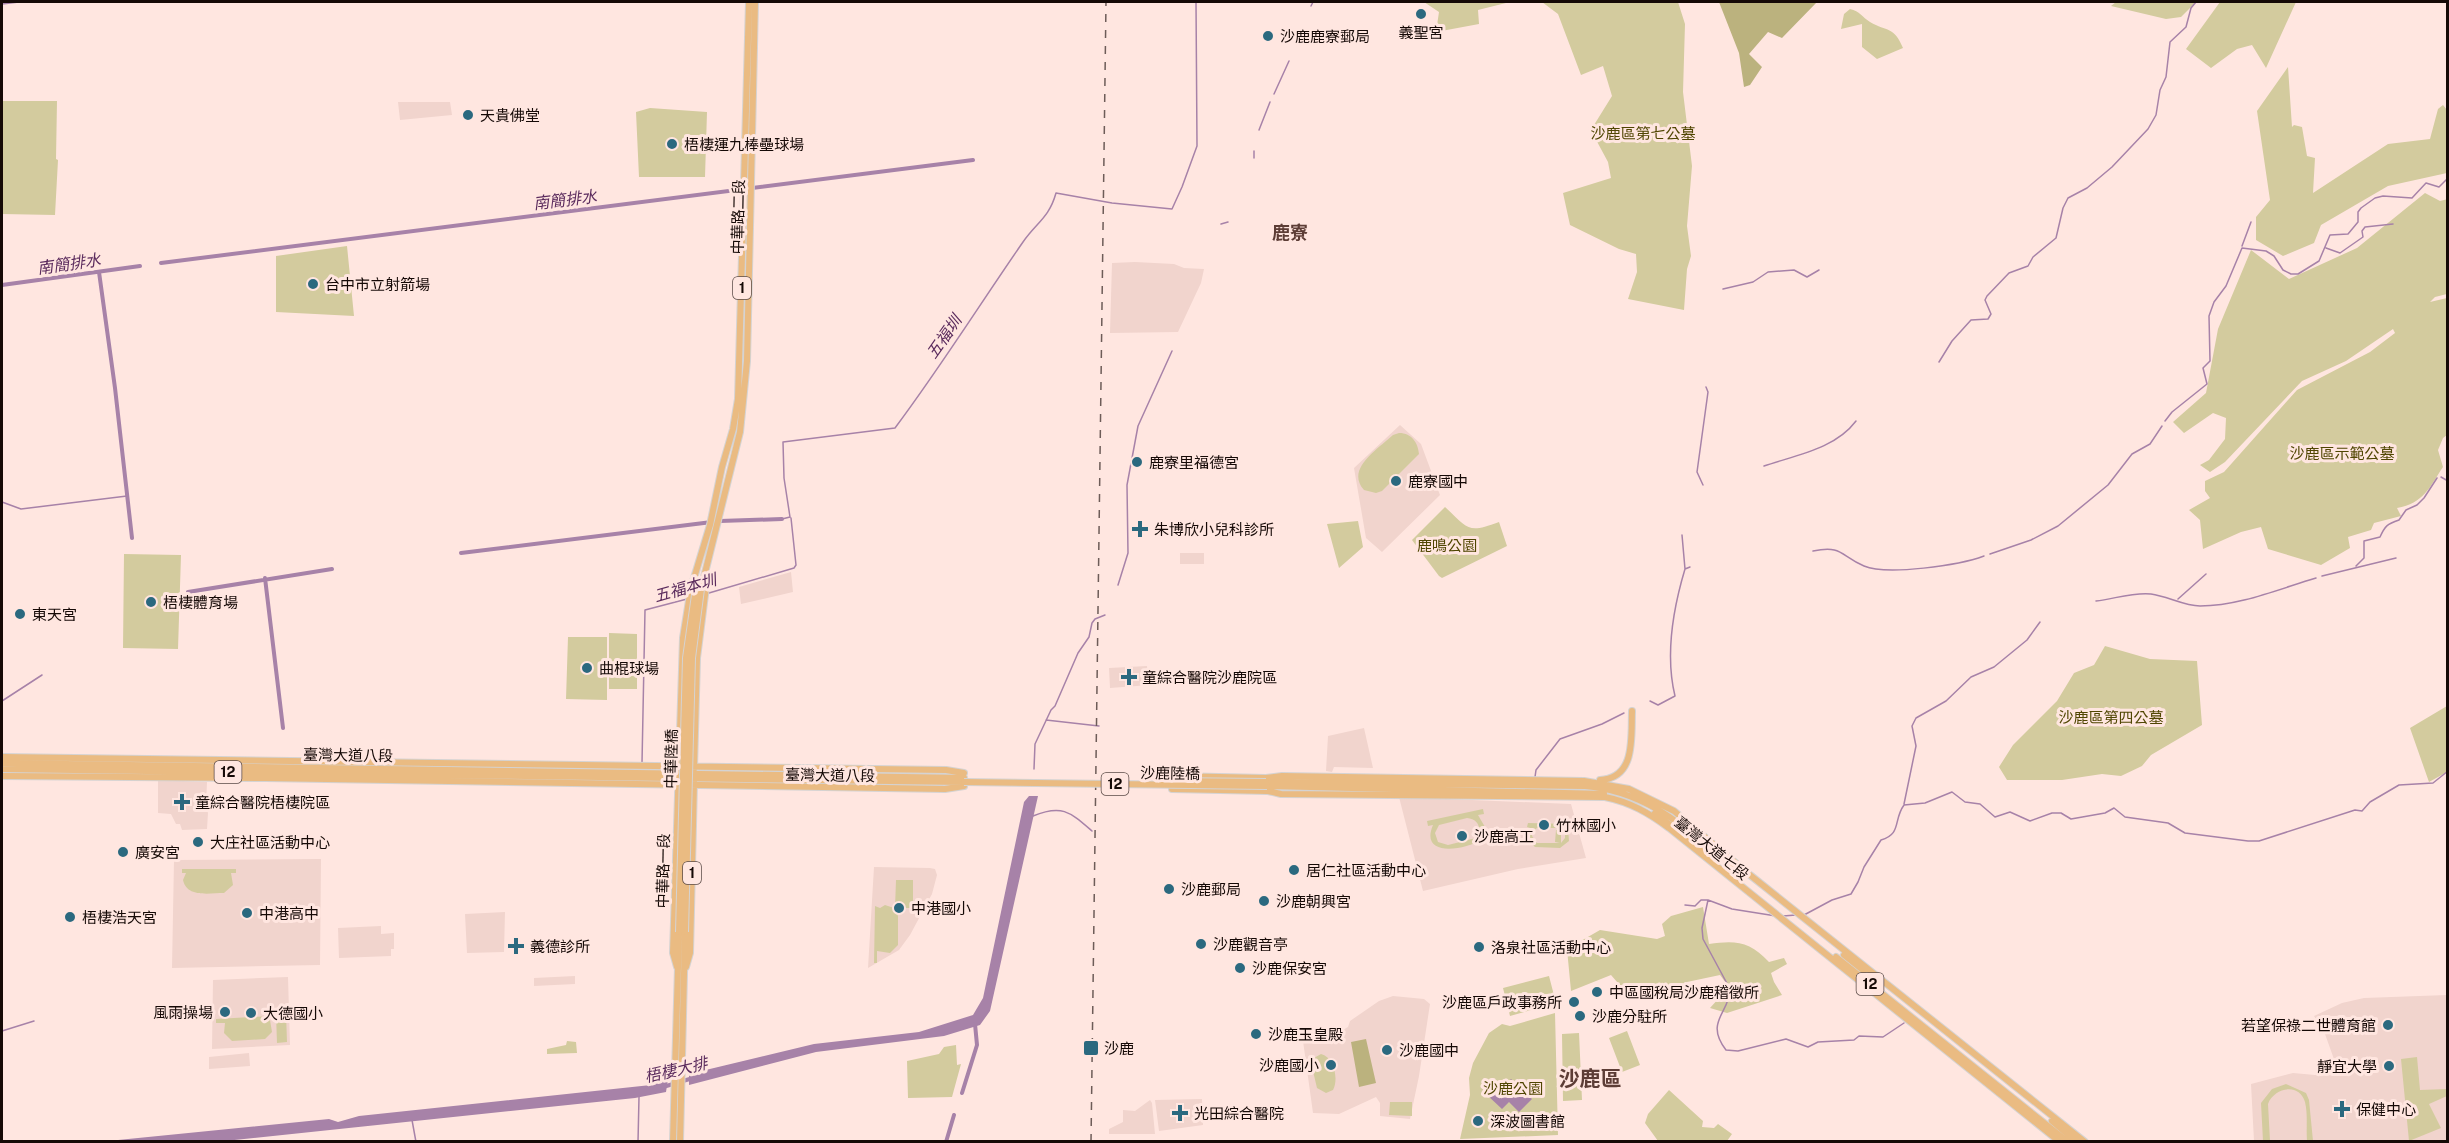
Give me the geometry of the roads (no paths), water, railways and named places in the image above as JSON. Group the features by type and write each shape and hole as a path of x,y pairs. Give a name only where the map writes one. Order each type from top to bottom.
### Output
{"main road":[{"name":"中華路二段","path":"677,775 683,638 691,588 710,525 738,399 749,2"},
{"name":"中華路二段","path":"694,776 697,658 707,572 740,432 744,400 747,361 755,2"},
{"name":"中華路二段","path":"698,570 699,589"},
{"name":"中華路二段","path":"699,589 707,572"},
{"name":"中華陸橋","path":"682,932 692,658 699,589"},
{"path":"1584,781 1610,780 1623,770 1629,758 1632,711"},
{"name":"臺灣大道八段","path":"2,757 677,775 945,789 964,780"},
{"name":"臺灣大道八段","path":"2,763 964,780"},
{"name":"臺灣大道八段","path":"2,769 454,775 677,775"},
{"name":"臺灣大道八段","path":"694,776 946,770 964,780"},
{"path":"449,781 454,775"},
{"name":"臺灣大道八段","path":"2,776 449,781 677,775"},
{"name":"中華路一段","path":"677,775 673,953 677,967"},
{"name":"中華路一段","path":"686,967 690,953 694,776"},
{"name":"臺灣大道七段","path":"1172,776 1282,785 1587,792 1608,794 1640,804 1674,826 1748,888 2068,1142"},
{"name":"臺灣大道七段","path":"1172,789 1267,784 1282,776 1584,781 1629,789 1674,811 1788,906 1791,912"},
{"path":"1394,784 1400,779"},
{"name":"沙鹿陸橋","path":"964,780 1267,784"},
{"name":"臺灣大道七段","path":"1267,784 1288,794 1605,797 1634,806 1669,828 2060,1142"},
{"name":"臺灣大道七段","path":"1282,785 1586,786 1631,795 1675,819 2078,1142"},
{"name":"臺灣大道七段","path":"1750,875 2085,1142"},
{"name":"中華路一段","path":"680,1142 686,967 682,932"},
{"name":"中華路一段","path":"673,1142 677,967 682,932"}],"waterway":[{"path":"2,4 19,2"},
{"name":"五福圳","path":"782,519 790,517 784,478 783,442 895,428 1023,242 1046,214 1056,193 1112,203 1172,209 1197,146 1196,2"},
{"path":"1311,6 1313,2"},
{"path":"1939,362 1952,341 1971,320 1988,319 1991,314 1985,300 1987,296 2009,273 2028,266 2033,257 2056,238 2063,208 2068,198 2087,188 2112,167 2148,129 2156,115 2160,90 2166,77 2170,42 2186,27 2191,8 2196,2"},
{"path":"1274,94 1289,61"},
{"path":"1259,130 1270,102"},
{"path":"1254,151 1254,158"},
{"name":"南簡排水","path":"161,263 973,160"},
{"path":"2165,421 2172,412 2207,384 2203,368 2210,361 2209,316 2214,302 2226,286 2242,248 2266,251 2274,256 2283,270 2291,274 2298,274 2319,261 2330,235 2348,234 2358,222 2358,212 2375,198 2383,196 2412,198 2426,183 2439,187 2448,178"},
{"path":"1221,224 1228,222"},
{"path":"2242,246 2251,222"},
{"path":"2326,248 2340,253 2363,237 2362,231 2365,227 2393,224"},
{"name":"南簡排水","path":"2,285 140,266"},
{"path":"1723,289 1753,282 1768,272 1794,270 1807,277 1819,270"},
{"path":"99,272 132,538"},
{"path":"1118,585 1128,553 1127,485 1138,426 1172,351"},
{"path":"1703,485 1697,472 1708,392 1706,387"},
{"path":"1764,466 1826,445 1847,431 1856,421"},
{"path":"1990,554 2031,540 2058,526 2108,485 2132,454 2150,444 2162,426"},
{"path":"2441,477 2448,481"},
{"path":"2356,566 2364,558 2364,541 2380,537 2387,526 2399,520 2406,510 2417,505 2424,498 2437,478"},
{"path":"2,502 21,509 127,496"},
{"name":"五福本圳","path":"709,593 794,568 796,565 791,518"},
{"path":"461,553 720,521 782,519"},
{"path":"1682,535 1685,569"},
{"path":"1813,551 1836,550 1864,566 1889,570 1942,566 1984,556"},
{"path":"2322,576 2396,558"},
{"path":"1650,701 1658,705 1675,696 1671,664 1672,632 1685,569 1690,567"},
{"path":"188,592 332,569"},
{"path":"2178,599 2206,574"},
{"path":"265,578 283,728"},
{"path":"2096,601 2144,594 2157,595 2194,606 2215,605 2259,596 2316,578"},
{"name":"五福本圳","path":"642,763 645,610 687,599"},
{"path":"1034,769 1035,744 1055,706 1078,653 1089,637 1092,623 1095,619 1105,615"},
{"path":"1904,804 1916,746 1912,726 1916,718 1946,701 1971,677 1994,667 2027,640 2040,622"},
{"path":"2,701 42,675"},
{"path":"1535,777 1536,770 1560,739 1602,724 1624,713"},
{"path":"1046,720 1099,726"},
{"path":"1804,915 1832,900 1851,894 1881,840 1895,830 1904,805 1925,803 1952,792 1965,802 1980,804 1995,817 2010,812 2030,821 2052,813 2061,813 2071,819 2105,813 2114,808 2125,817 2168,823 2185,833 2259,841 2355,810 2362,811 2370,802 2399,785 2433,783 2448,771"},
{"path":"1033,816 1059,810 1078,819 1092,831"},
{"path":"1685,905 1695,906 1701,900 1708,900 1702,928 1703,939 1730,989 1717,1032 1726,1050 1738,1051 1786,1039 1808,1047 1818,1042 1854,1040 1859,1036 1883,1037 1904,1023"},
{"path":"1708,900 1732,909 1776,916"},
{"path":"1783,916 1796,915"},
{"path":"2,1031 34,1021"},
{"path":"962,1093 977,1045 975,1024"},
{"name":"梧棲大排","path":"663,1087 693,1078"},
{"path":"638,1142 639,1097"},
{"path":"946,1142 954,1115"},
{"path":"412,1120 416,1142"}],"railway":[{"path":"1091,1142 1106,2"}],"place":[{"name":"義聖宮","path":"1421,14"},
{"name":"沙鹿鹿寮郵局","path":"1268,36"},
{"name":"天貴佛堂","path":"468,115"},
{"name":"梧棲運九棒壘球場","path":"672,144"},
{"name":"台中市立射箭場","path":"313,284"},
{"name":"鹿寮里福德宮","path":"1137,462"},
{"name":"鹿寮國中","path":"1396,481"},
{"name":"朱博欣小兒科診所","path":"1140,529"},
{"name":"梧棲體育場","path":"151,602"},
{"name":"東天宮","path":"20,614"},
{"name":"曲棍球場","path":"587,668"},
{"name":"童綜合醫院沙鹿院區","path":"1129,677"},
{"name":"童綜合醫院梧棲院區","path":"182,802"},
{"name":"竹林國小","path":"1544,825"},
{"name":"沙鹿高工","path":"1462,836"},
{"name":"大庄社區活動中心","path":"198,842"},
{"name":"廣安宮","path":"123,852"},
{"name":"居仁社區活動中心","path":"1294,870"},
{"name":"沙鹿郵局","path":"1169,889"},
{"name":"沙鹿朝興宮","path":"1264,901"},
{"name":"中港國小","path":"899,908"},
{"name":"中港高中","path":"247,913"},
{"name":"梧棲浩天宮","path":"70,917"},
{"name":"沙鹿觀音亭","path":"1201,944"},
{"name":"義德診所","path":"516,946"},
{"name":"洛泉社區活動中心","path":"1479,947"},
{"name":"沙鹿保安宮","path":"1240,968"},
{"name":"中區國稅局沙鹿稽徵所","path":"1597,992"},
{"name":"沙鹿區戶政事務所","path":"1574,1002"},
{"name":"風雨操場","path":"225,1012"},
{"name":"大德國小","path":"251,1013"},
{"name":"沙鹿分駐所","path":"1580,1016"},
{"name":"若望保祿二世體育館","path":"2388,1025"},
{"name":"沙鹿玉皇殿","path":"1256,1034"},
{"name":"沙鹿","path":"1091,1048"},
{"name":"沙鹿國中","path":"1387,1050"},
{"name":"沙鹿國小","path":"1331,1065"},
{"name":"靜宜大學","path":"2389,1066"},
{"name":"保健中心","path":"2342,1109"},
{"name":"光田綜合醫院","path":"1180,1113"},
{"name":"深波圖書館","path":"1478,1121"}],"district":[{"name":"鹿寮","path":"1290,232"},
{"name":"沙鹿區","path":"1590,1078"}],"park label":[{"name":"沙鹿區第七公墓","path":"1643,133"},
{"name":"沙鹿區示範公墓","path":"2342,453"},
{"name":"鹿鳴公園","path":"1447,545"},
{"name":"沙鹿區第四公墓","path":"2111,717"},
{"name":"沙鹿公園","path":"1513,1088"}]}
